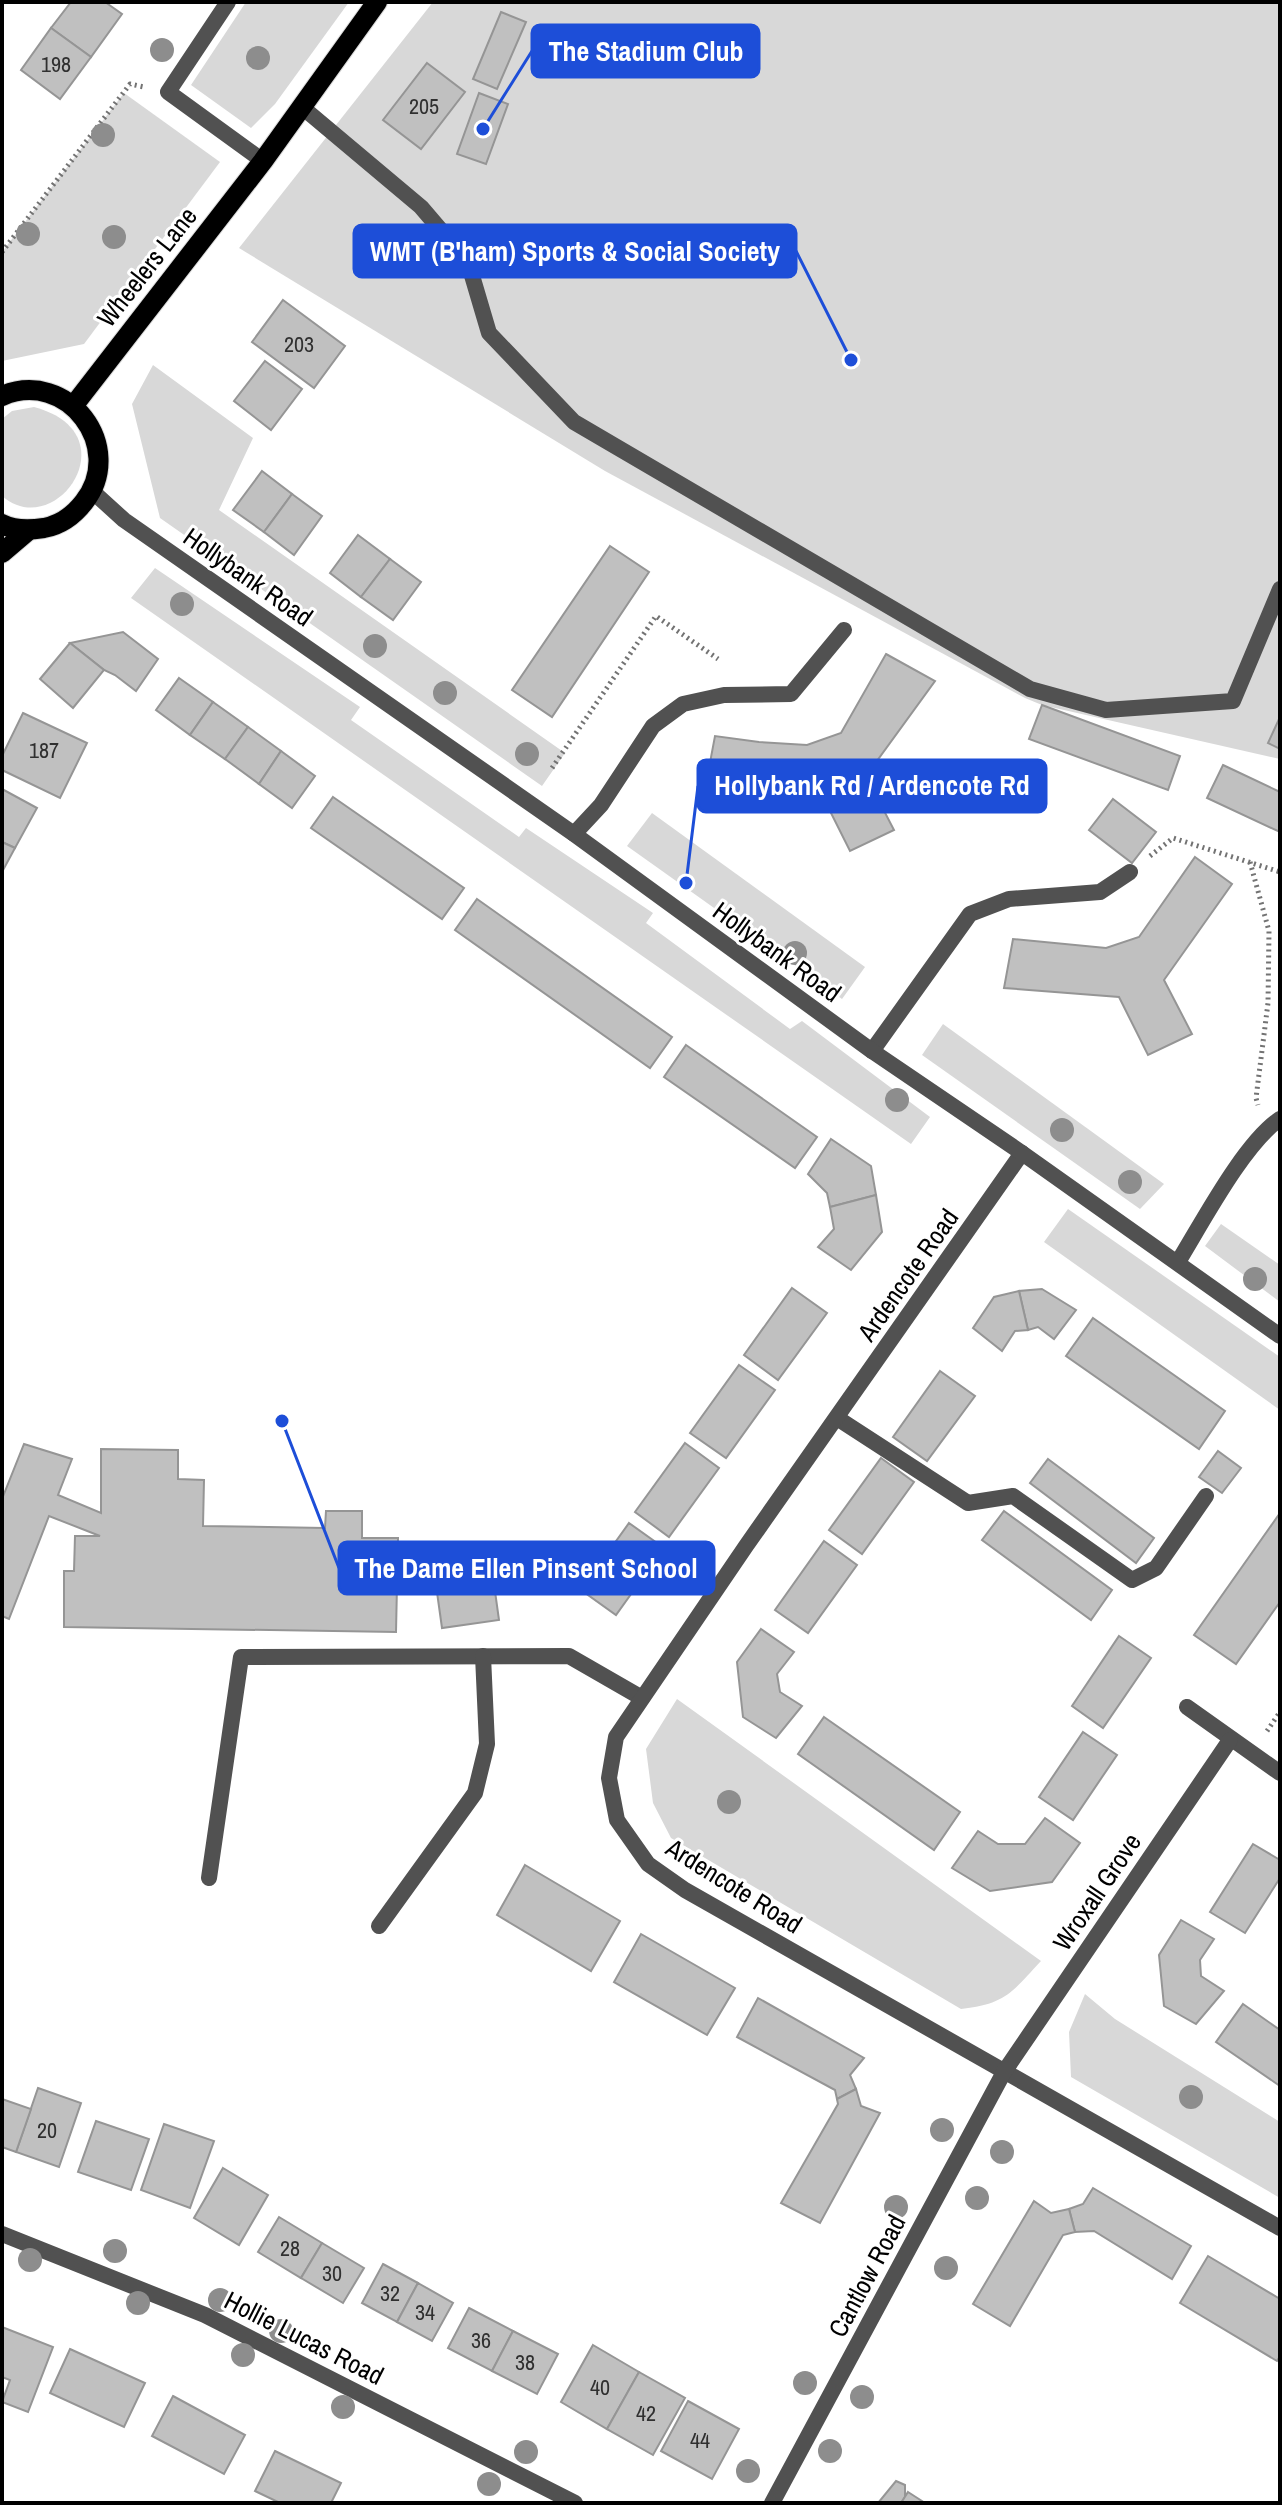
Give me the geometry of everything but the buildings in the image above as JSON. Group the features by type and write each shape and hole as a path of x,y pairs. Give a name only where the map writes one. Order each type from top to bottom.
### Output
{"main road":[{"name":"Wheelers Lane","path":"74,405 263,161 377,2"},
{"path":"2,396 24,390 42,390 74,405 87,419 96,436 99,455 98,473 92,491 76,512 54,526 29,530 2,524"},
{"path":"2,553 29,530"}],"street":[{"path":"228,2 168,92 263,161"},
{"path":"302,107 421,207 468,262 489,333 574,422 1030,689 1106,710 1233,701 1280,589"},
{"name":"Hollybank Road","path":"92,491 124,520 574,834 872,1051 1280,1336"},
{"path":"574,834 601,805 653,726 683,704 724,695 791,694 844,630"},
{"path":"872,1051 970,914 1009,899 1100,892 1130,872"},
{"path":"1178,1262 1265,1129 1280,1119"},
{"name":"Ardencote Road","path":"1022,1153 616,1737 609,1778 617,1820 648,1864 685,1890 1280,2228"},
{"path":"837,1418 968,1503 1013,1496 1132,1580 1156,1568 1206,1496"},
{"path":"379,1926 475,1793 483,1771 487,1744 483,1656"},
{"path":"209,1878 241,1657 569,1656 642,1698"},
{"path":"1187,1707 1280,1773"},
{"name":"Wroxall Grove","path":"1004,2072 1230,1740"},
{"name":"Cantlow Road","path":"772,2503 1004,2072"},
{"name":"Hollie Lucas Road","path":"2,2234 205,2315 575,2503"}],"path":[{"path":"2,252 130,84 168,92"},
{"path":"552,768 656,616 718,659"},
{"path":"1130,872 1173,838 1280,872"},
{"path":"1250,862 1269,931 1268,1003 1256,1098 1265,1129"}],"shaded area":[{"path":"246,2 349,2 275,104 251,128 191,85"},
{"path":"433,2 1280,2 1280,759 1042,705 1025,698 605,471 239,248"},
{"path":"124,93 220,162 84,344 2,361 2,252"},
{"path":"153,365 253,438 219,510 565,753 542,786 160,518 132,404"},
{"path":"34,407 63,420 78,438 81,459 75,479 62,495 44,506 23,507 2,496 2,419 12,411"},
{"path":"155,568 360,707 351,720 519,837 526,828 653,913 646,923 790,1029 802,1021 930,1117 911,1144 131,598"},
{"path":"652,813 865,967 842,999 627,846"},
{"path":"943,1024 1164,1184 1140,1209 922,1055"},
{"path":"1068,1209 1280,1357 1280,1410 1044,1242"},
{"path":"1221,1224 1280,1265 1280,1302 1205,1246"},
{"path":"677,1699 1041,1961 1007,1995 988,2004 961,2009 671,1838 653,1803 646,1749"},
{"path":"1085,1994 1115,2019 1280,2122 1280,2198 1071,2077 1069,2032"}],"place":[{"name":"The Stadium Club","path":"483,129"},
{"name":"WMT (B'ham) Sports & Social Society","path":"851,360"},
{"name":"Hollybank Rd / Ardencote Rd","path":"686,883"},
{"name":"The Dame Ellen Pinsent School","path":"282,1421"}]}
